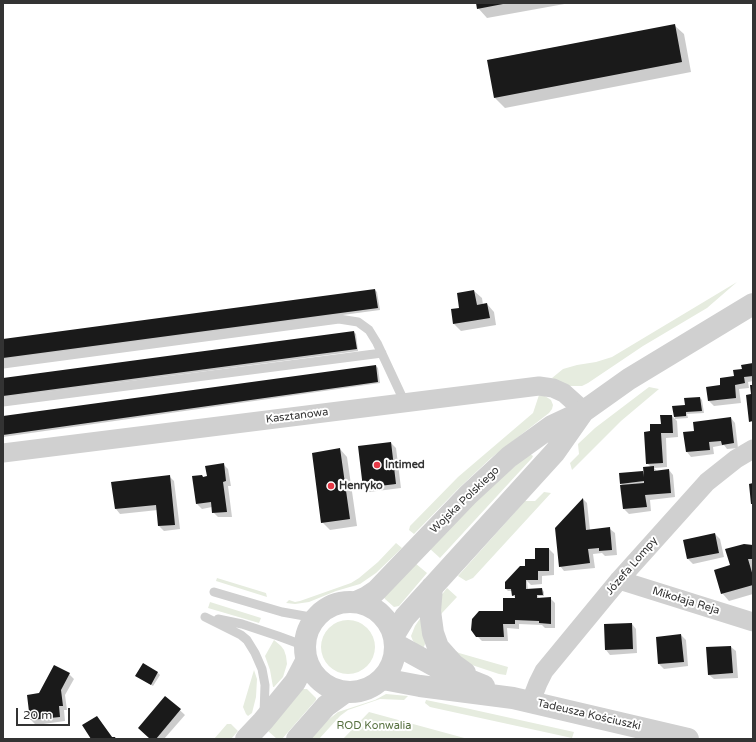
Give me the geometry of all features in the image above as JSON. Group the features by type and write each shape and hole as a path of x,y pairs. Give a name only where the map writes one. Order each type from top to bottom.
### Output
{"street":[{"name":"Wojska Polskiego","path":"356,602 376,591 468,495 510,457 552,426 584,411 628,379 753,304"},
{"name":"Kasztanowa","path":"3,453 539,386 553,388 564,393 584,411"},
{"name":"Wojska Polskiego","path":"395,639 404,617 555,452 584,411"},
{"name":"Józefa Lompy","path":"522,700 538,683 544,671 619,580 706,482 736,459 753,449"},
{"name":"Mikołaja Reja","path":"619,580 753,622"},
{"path":"432,586 430,610 431,625 438,647 454,665 480,685"},
{"path":"246,739 264,721 296,682 305,653 306,636 310,626 322,612 338,603 356,602 373,608 380,613 391,627 395,639 395,657 390,669 383,679 375,686 355,693 344,693 328,687 321,682 310,669 305,653"},
{"name":"Tadeusza Kościuszki","path":"395,639 427,662 480,685 522,700"},
{"name":"Tadeusza Kościuszki","path":"383,679 420,686 522,700 688,739"},
{"path":"297,739 326,706 344,693"}],"lane":[{"path":"3,364 339,319 358,322 369,330 382,353 405,403"},
{"path":"3,402 382,353"},
{"path":"214,592 282,612 316,618"},
{"path":"264,721 265,685 262,669 255,653 247,640 205,617 242,624 305,653"}],"green space":[{"path":"737,282 707,308 643,346 588,383 582,386 568,386 552,378 563,369 612,357"},
{"path":"649,387 659,389 621,421 572,470 570,463 579,454 578,444 595,428"},
{"path":"539,395 545,396 551,400 553,405 549,413 491,458 414,534 409,530 410,526 458,477 533,413"},
{"path":"530,454 533,456 532,458 440,558 429,548 495,482"},
{"path":"544,492 551,493 473,578 466,581 458,576 525,501 535,501"},
{"path":"396,543 402,548 376,573 360,584 336,591 309,602 295,604 286,603 289,600 295,602 300,601 351,583 378,562"},
{"path":"415,563 427,573 399,606 394,607 384,597"},
{"path":"217,578 266,593 267,597 216,581"},
{"path":"447,588 457,597 440,616 440,597"},
{"path":"210,602 261,618 259,623 208,608"},
{"path":"421,617 427,639 423,649 413,641 411,636"},
{"path":"348,620 358,622 367,628 373,637 375,647 373,657 367,666 358,672 348,674 338,672 329,666 323,657 321,647 323,637 329,628 338,622"},
{"path":"274,640 284,650 287,664 283,677 273,687 270,670 265,656"},
{"path":"452,649 459,653 508,667 506,675 469,664"},
{"path":"254,670 257,679 256,697 252,713 248,716 243,707"},
{"path":"303,689 307,689 316,698 316,700 282,739 277,739 268,731"},
{"path":"386,694 408,696 404,700 380,699 348,710 340,716 319,739 309,739 323,724 338,712 375,700"},
{"path":"426,700 574,732 572,738 430,707 425,703"},
{"name":"ROD Konwalia","path":"369,712 468,739 343,739"},
{"path":"227,724 231,724 238,731 231,739 214,739"}],"building":[{"path":"476,3 503,3 503,4 477,9"},
{"path":"675,24 682,62 494,98 487,60"},
{"path":"375,289 378,308 3,358 3,339"},
{"path":"474,290 477,305 487,303 490,318 453,324 451,309 459,308 457,293"},
{"path":"354,331 357,349 3,396 3,378"},
{"path":"753,363 753,376 744,377 745,383 735,385 736,398 708,401 706,387 720,385 720,378 734,376 733,370 742,369 741,365"},
{"path":"376,365 378,382 3,435 3,416"},
{"path":"750,385 753,385 753,421 749,422 746,395 751,394"},
{"path":"700,397 702,411 686,412 686,416 674,417 672,406 685,405 684,398"},
{"path":"660,415 672,415 673,433 661,433 663,463 646,464 644,432 650,431 650,424 661,424"},
{"path":"731,417 734,443 722,445 721,441 709,442 710,450 686,452 683,432 694,431 693,422"},
{"name":"Intimed","path":"391,442 396,484 363,488 358,446"},
{"name":"Henryko","path":"340,448 350,519 321,523 312,453"},
{"path":"224,463 226,481 223,482 227,512 212,513 211,502 196,504 192,476 207,476 205,466"},
{"path":"654,466 654,471 669,469 671,493 645,495 647,507 623,509 620,485 644,483 644,481 620,484 619,473 643,471 644,477 643,467"},
{"path":"170,475 175,525 158,526 156,505 115,509 111,482"},
{"path":"753,483 753,504 751,504 749,484"},
{"path":"583,498 586,530 610,527 612,550 599,551 599,548 588,549 590,563 559,567 555,528"},
{"path":"715,533 719,553 687,559 683,540"},
{"path":"744,544 753,545 753,559 748,559 753,576 753,585 721,594 714,570 730,565 725,549"},
{"path":"535,548 549,548 549,571 538,571 538,580 526,580 526,589 542,588 543,595 537,595 537,598 551,597 551,624 539,623 539,621 515,620 515,624 503,624 504,637 476,637 471,630 472,619 479,611 503,611 503,598 515,598 515,595 512,596 511,589 505,589 505,582 520,566 525,566 525,559 535,559"},
{"path":"632,623 633,649 605,650 604,624"},
{"path":"681,634 684,662 658,664 656,637"},
{"path":"731,646 733,673 708,675 706,647"},
{"path":"143,663 158,672 151,685 135,676"},
{"path":"54,665 70,673 61,690 63,706 59,706 60,717 30,720 27,695 39,693"},
{"path":"165,696 181,709 156,739 150,739 138,728"},
{"path":"97,716 112,737 115,737 116,739 91,739 82,725"}],"place":[{"name":"Intimed","path":"377,465"},
{"name":"Henryko","path":"331,486"}]}
